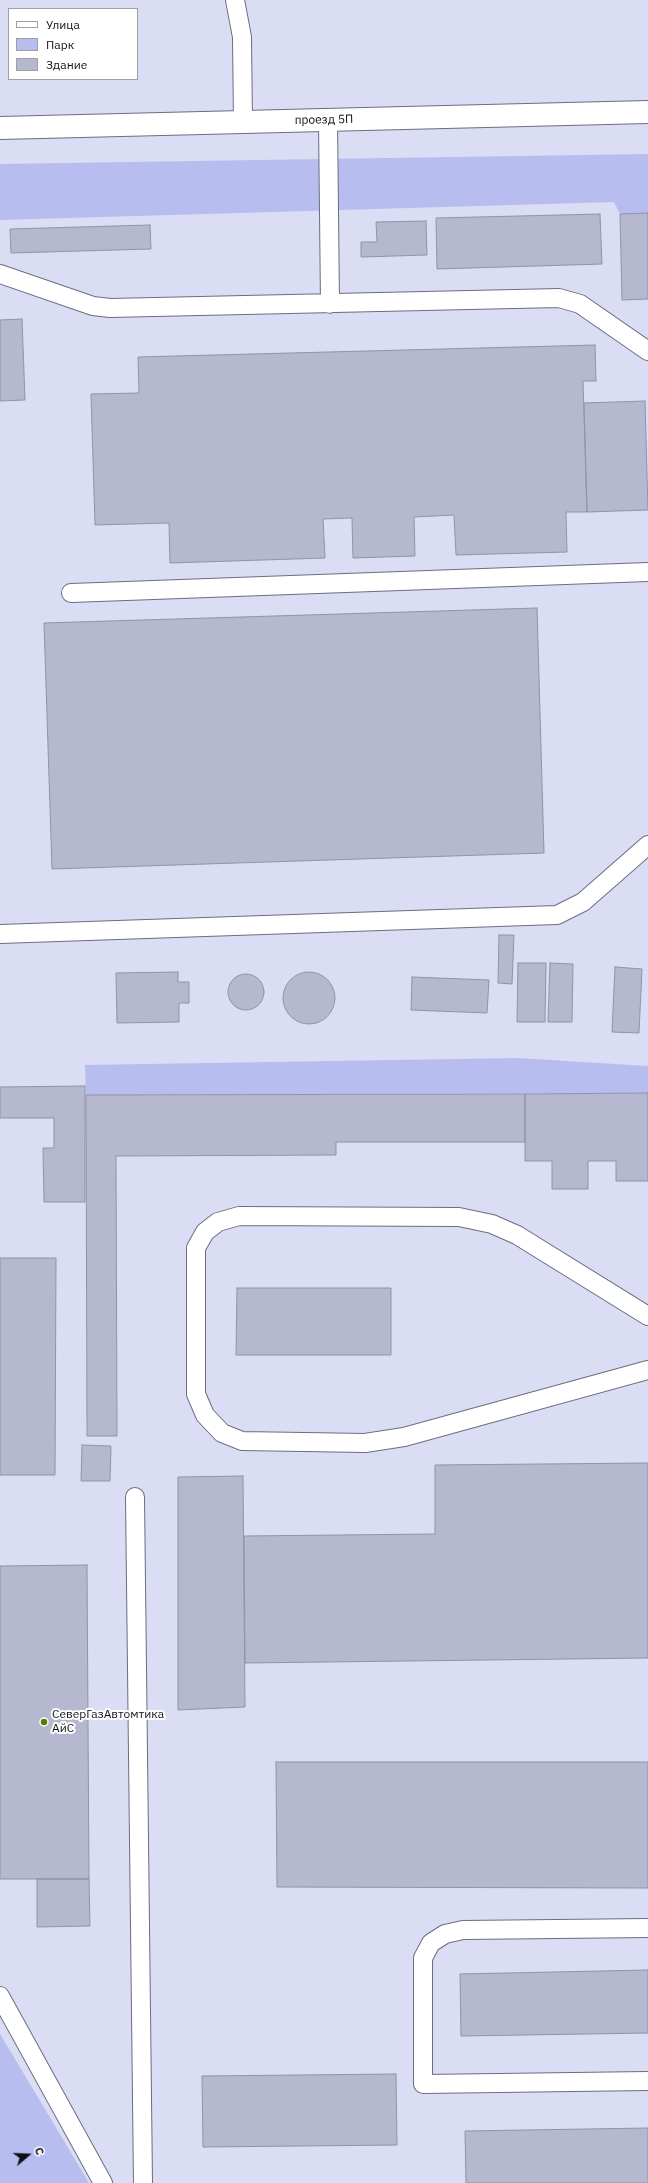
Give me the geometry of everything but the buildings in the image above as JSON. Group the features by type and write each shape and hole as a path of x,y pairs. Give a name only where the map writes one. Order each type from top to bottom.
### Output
{"street":[{"name":"проезд 5П","path":"0,128 648,112"}],"lane":[{"path":"235,0 242,37 243,122"},
{"path":"328,120 330,304"},
{"path":"0,274 93,306 110,308 559,298 580,304 648,351"},
{"path":"71,593 648,572"},
{"path":"0,934 557,914 583,902 648,845"},
{"path":"648,1316 518,1235 492,1224 459,1217 239,1216 218,1222 205,1232 196,1248 196,1394 205,1415 222,1433 242,1441 365,1442 404,1437 648,1370"},
{"path":"135,1497 143,2183"},
{"path":"648,1928 463,1930 445,1934 431,1943 423,1958 423,2084 648,2081"},
{"path":"0,1996 104,2183"}],"green space":[{"path":"648,154 648,213 620,214 614,202 0,220 0,164"},
{"path":"518,1058 648,1066 648,1093 86,1095 85,1065"},
{"path":"0,2034 76,2161 89,2183 0,2183"}],"place":[{"name":"СеверГазАвтомтика АйС","path":"44,1722"}]}
